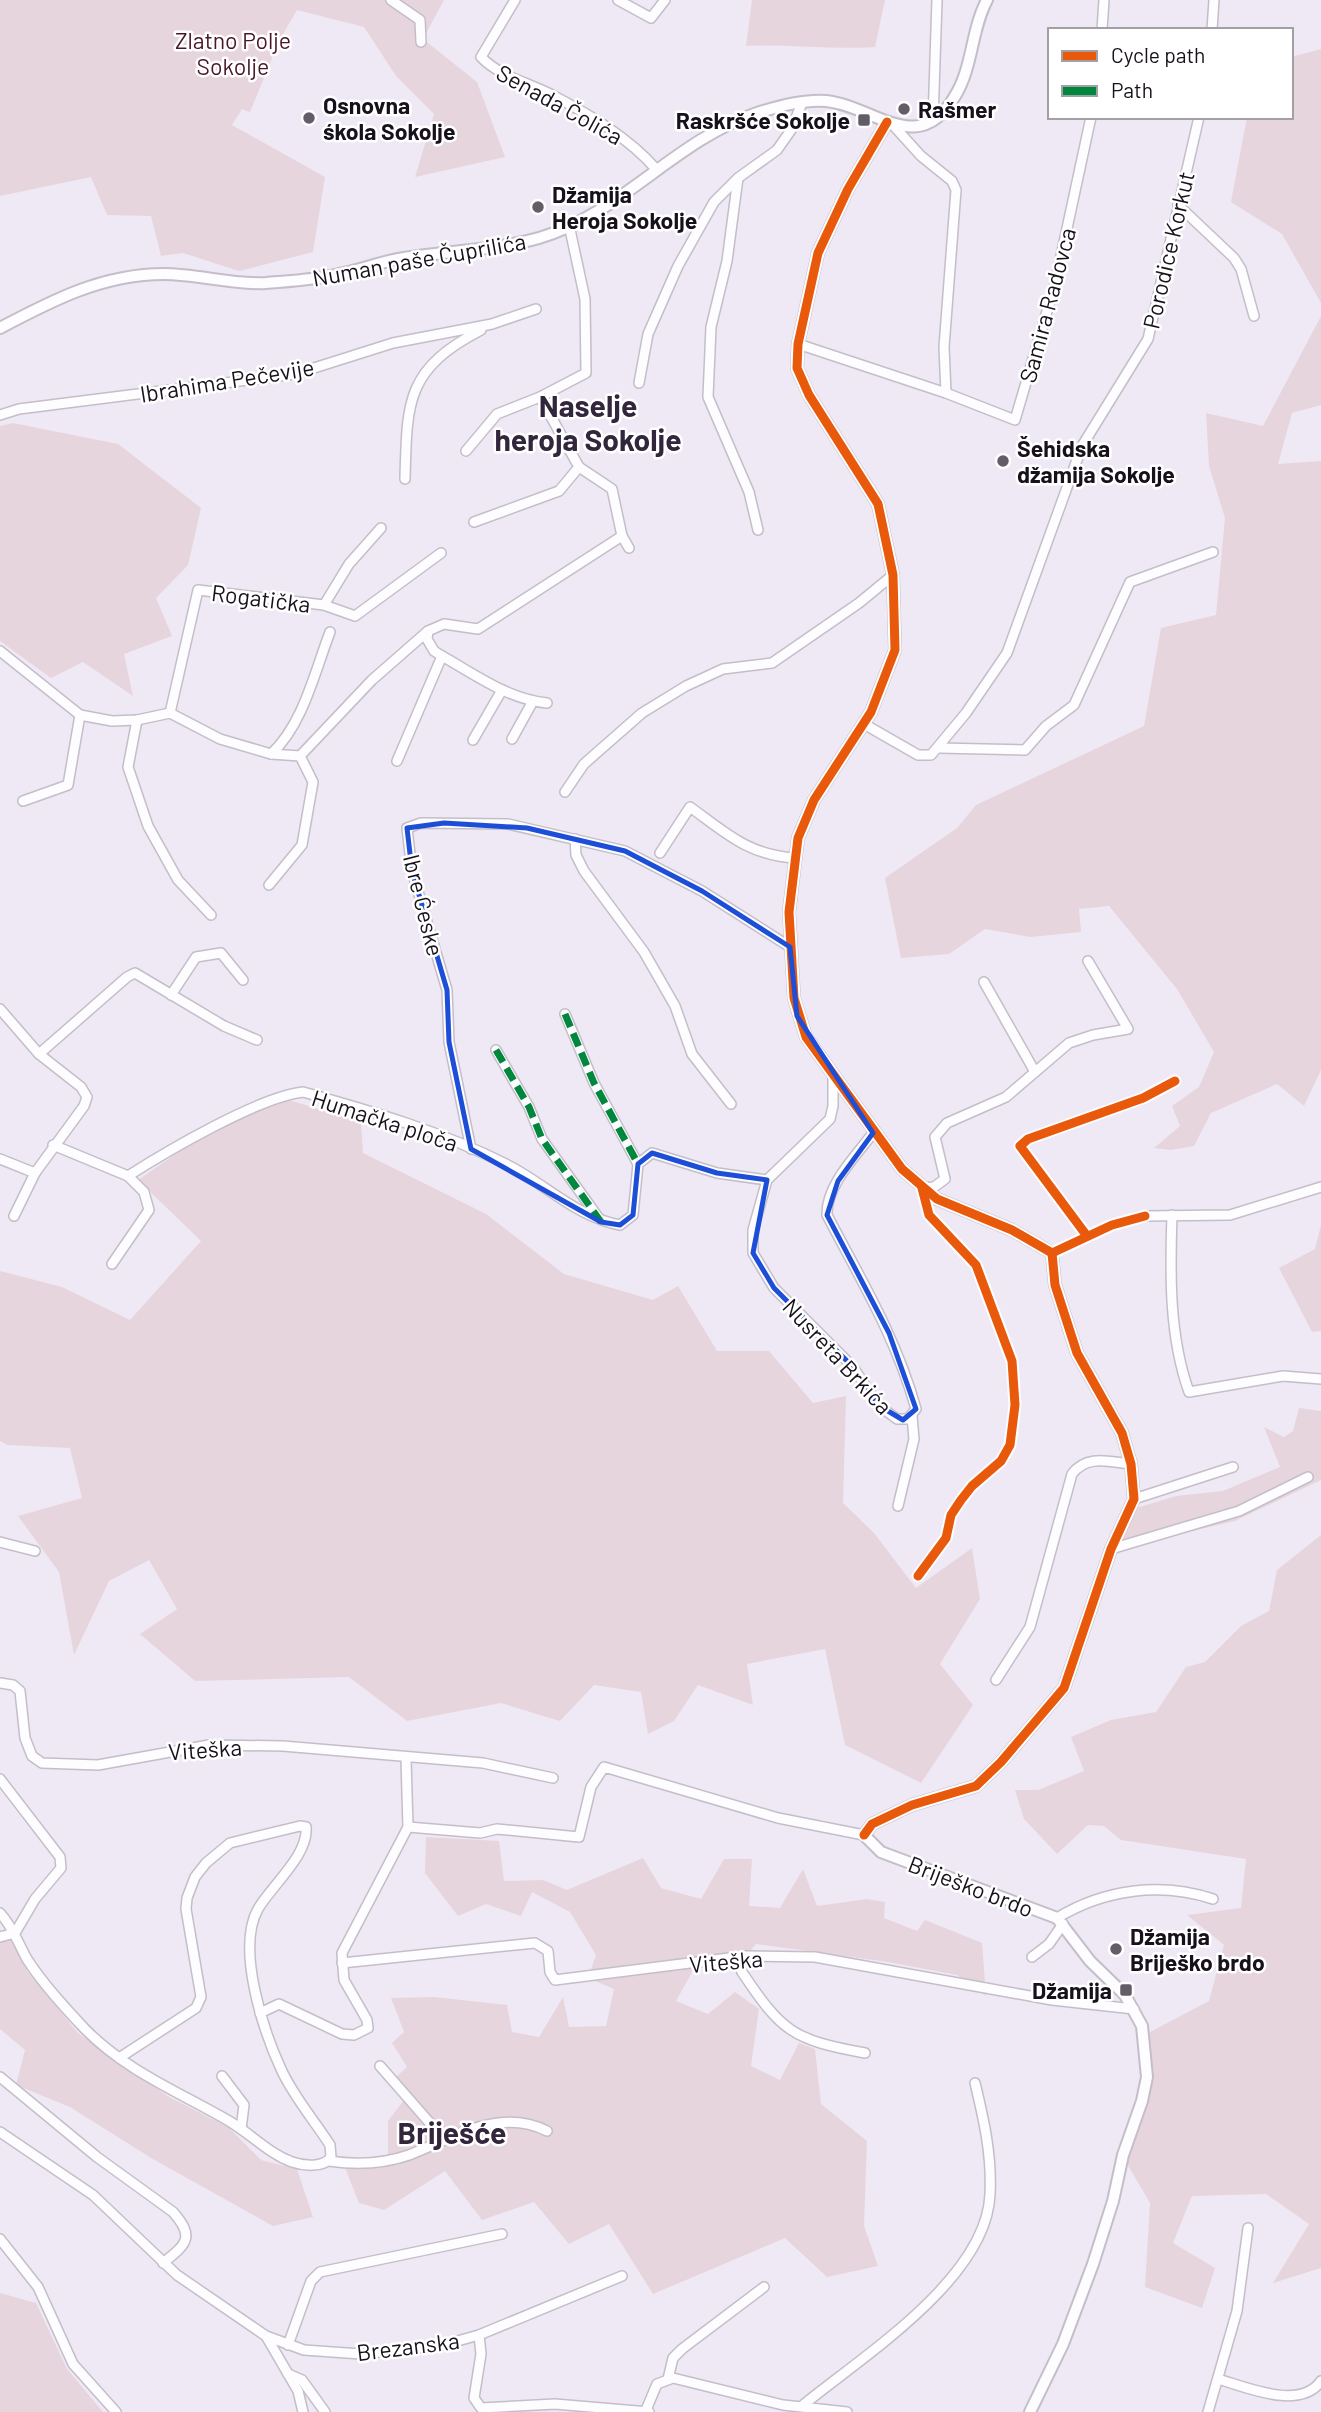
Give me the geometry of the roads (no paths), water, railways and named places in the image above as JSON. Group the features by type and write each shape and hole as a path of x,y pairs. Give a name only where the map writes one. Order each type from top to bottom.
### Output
{"street":[{"path":"391,0 420,20 421,42"},
{"name":"Senada Čolića","path":"515,0 481,57 491,67 554,96 633,144 656,169"},
{"path":"618,0 651,18 665,0"},
{"path":"933,121 937,0"},
{"path":"890,123 904,128 933,121 959,89 974,32 987,0"},
{"path":"1102,28 1104,0"},
{"path":"1212,28 1214,0"},
{"path":"639,383 648,334 678,266 714,202 738,178 784,142 802,103"},
{"name":"Numan paše Čuprilića","path":"0,328 72,292 107,280 164,274 250,283 304,279 337,275 401,258 536,239 569,225 695,143 738,120 802,103 838,104 890,123"},
{"name":"Samira Radovca","path":"798,344 946,393 1015,420 1055,284 1091,119"},
{"name":"Porodice Korkut","path":"939,748 1007,653 1082,446 1148,340 1199,119"},
{"path":"890,123 848,189 818,253 798,344 797,368 809,395 878,504 892,575 895,650 884,684 864,723 814,800 799,838 789,912 797,1016 806,1037 873,1133 902,1169 922,1188 937,1199 1012,1230 1052,1253"},
{"path":"890,123 921,156 953,181 956,190 944,347 946,393"},
{"path":"738,178 727,261 711,327 708,397 749,492 758,530"},
{"path":"1178,205 1234,258 1241,269 1254,316"},
{"path":"466,451 497,414 540,397 586,373 585,299 569,225"},
{"name":"Ibrahima Pečevije","path":"0,415 19,410 295,374 393,343 492,324 536,309"},
{"name":"Ibrahima Pečevije","path":"405,479 407,422 416,383 448,347 492,324"},
{"path":"540,397 579,467 612,489 622,536 629,548"},
{"path":"474,522 559,491 579,467"},
{"name":"Rogatička","path":"324,605 349,564 381,528"},
{"path":"300,756 372,680 428,631 444,624 478,629 622,536"},
{"path":"864,723 918,755 931,755 939,748 1024,750 1046,726 1074,705 1130,582 1213,552"},
{"name":"Rogatička","path":"170,713 198,590 324,605 355,616 441,554"},
{"path":"565,792 584,764 642,713 686,686 723,669 772,663 859,603 892,575"},
{"path":"428,631 427,639 434,651 502,690 547,703"},
{"name":"Rogatička","path":"271,754 284,742 330,632"},
{"path":"0,651 80,715 112,720 137,720 170,713 220,739 271,754 300,756"},
{"path":"397,761 443,656"},
{"path":"473,740 502,690"},
{"path":"512,738 533,701"},
{"path":"23,801 68,785 80,715"},
{"path":"137,720 128,767 148,826 178,880 211,915"},
{"path":"269,885 302,845 313,782 300,756"},
{"path":"660,853 690,807 739,843 768,856 795,858"},
{"name":"Ibre Ćeske","path":"471,1149 449,1042 447,990 412,871 407,828 421,823 508,824 625,851 702,891 790,947"},
{"path":"575,839 576,855 584,871 644,952 675,1006 692,1054 731,1104"},
{"path":"171,995 196,957 222,953 243,980"},
{"path":"922,1188 934,1186 945,1179 935,1137 941,1127 1006,1097 1078,1039 1128,1029 1088,961"},
{"path":"39,1054 131,974 139,974 224,1027 257,1040"},
{"path":"984,982 1035,1072"},
{"path":"0,1009 39,1054 81,1087 87,1097 84,1106 35,1173 14,1216"},
{"path":"496,1050 529,1107 542,1139 601,1222 620,1225 634,1215 638,1164 594,1083 565,1014"},
{"path":"638,1164 652,1153 717,1173 767,1180 830,1119 834,1099 833,1076"},
{"path":"1087,1236 1020,1146 1028,1139 1143,1098 1175,1081"},
{"name":"Humačka ploča","path":"128,1176 169,1150 286,1094 303,1092 435,1133 508,1165 601,1222"},
{"name":"Nusreta Brkića","path":"767,1180 753,1230 752,1253 774,1288 853,1367 878,1405 897,1419 912,1416 915,1406 889,1333 873,1297 827,1215 827,1207 838,1181 873,1133"},
{"path":"54,1145 128,1176 145,1192 149,1210 112,1264"},
{"path":"0,1159 35,1173"},
{"path":"1052,1253 1087,1236 1144,1216 1230,1215 1321,1187"},
{"path":"918,1576 946,1538 951,1516 972,1486 1001,1461 1010,1445 1015,1405 1012,1361 976,1265 929,1214 922,1188"},
{"path":"1172,1215 1173,1323 1180,1366 1189,1392 1283,1376 1321,1379"},
{"path":"864,1835 872,1824 912,1805 976,1786 1001,1762 1064,1688 1111,1549 1134,1499 1131,1464 1122,1433 1077,1353 1055,1285 1052,1253"},
{"path":"898,1506 915,1438 912,1416"},
{"path":"996,1680 1030,1627 1073,1474 1080,1464 1090,1461 1131,1464"},
{"path":"1134,1499 1233,1467"},
{"path":"1111,1549 1239,1511 1308,1477"},
{"path":"0,1542 35,1551"},
{"name":"Viteška","path":"0,1683 13,1685 20,1691 25,1738 32,1756 42,1763 98,1765 209,1745 283,1746 406,1759 483,1763 553,1778"},
{"path":"260,2013 279,2004 342,2034 365,2032 367,2020 344,1980 342,1963 346,1940 408,1827 406,1759"},
{"name":"Briješko brdo","path":"408,1827 480,1833 497,1829 579,1837 591,1787 604,1767 778,1818 864,1835 881,1852 1060,1921"},
{"path":"0,1779 60,1857 61,1868 35,1899 15,1933 0,1937"},
{"path":"119,2058 196,2008 201,1997 187,1898 206,1863 230,1843 300,1826 306,1827 306,1834 292,1863 258,1908 250,1929 260,2013 281,2069 330,2146 329,2161"},
{"path":"1032,1957 1049,1944 1060,1921 1076,1906 1137,1890 1193,1893 1213,1899"},
{"path":"0,1913 15,1933 35,1970 83,2026 119,2058 293,2162 320,2165 329,2161 354,2164 378,2162 407,2156 443,2138 500,2122 520,2121 547,2131"},
{"path":"1030,2412 1063,2344 1093,2264 1113,2201 1123,2155 1142,2101 1147,2052 1142,2026 1125,1995 1090,1961 1060,1921"},
{"name":"Viteška","path":"342,1963 480,1946 535,1943 548,1951 550,1972 555,1980 749,1956 815,1957 1052,2000 1134,2009"},
{"path":"749,1956 742,1961 742,1972 778,2022 795,2034 865,2053"},
{"path":"380,2066 443,2138"},
{"path":"222,2076 244,2105 241,2129"},
{"path":"0,2077 97,2157 173,2212 183,2223 188,2232 186,2242 163,2263"},
{"path":"802,2406 914,2317 937,2295 969,2252 984,2224 990,2197 989,2143 975,2083"},
{"name":"Brezanska","path":"0,2132 93,2195 163,2263 266,2336 322,2354 361,2354 443,2345 479,2335 481,2354 474,2398 481,2408 555,2404 648,2411 657,2385 668,2379 673,2358 764,2287"},
{"path":"1208,2412 1237,2311 1248,2228"},
{"path":"288,2345 311,2281 320,2272 502,2234"},
{"path":"0,2239 38,2287 73,2364 116,2412"},
{"path":"479,2335 622,2276"},
{"path":"266,2336 298,2391 303,2412"},
{"path":"288,2374 302,2380 326,2412"},
{"path":"668,2379 685,2379 785,2408 802,2406 847,2412"},
{"path":"1218,2379 1283,2395 1310,2392 1321,2381"}],"place":[{"name":"Rašmer","path":"904,109"},
{"name":"Osnovna śkola Sokolje","path":"309,118"},
{"name":"Raskršće Sokolje","path":"864,120"},
{"name":"Džamija Heroja Sokolje","path":"538,207"},
{"name":"Šehidska džamija Sokolje","path":"1003,461"},
{"name":"Džamija Briješko brdo","path":"1116,1949"},
{"name":"Džamija","path":"1126,1990"}],"district":[{"name":"Naselje heroja Sokolje","path":"588,422"},
{"name":"Briješće","path":"452,2132"}],"park label":[{"name":"Zlatno Polje Sokolje","path":"233,53"}]}
